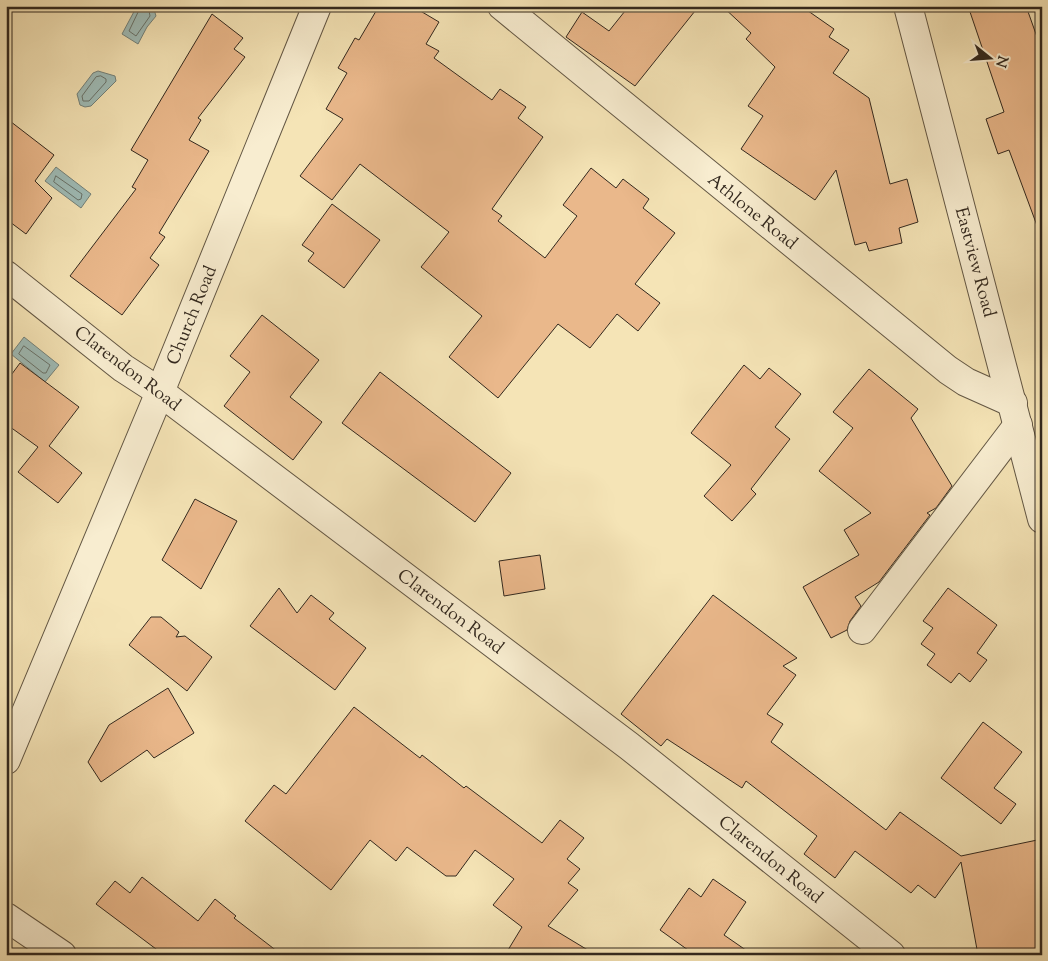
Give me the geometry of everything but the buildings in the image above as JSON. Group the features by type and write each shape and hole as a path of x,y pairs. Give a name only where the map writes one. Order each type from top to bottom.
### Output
{"street":[{"name":"Church Road","path":"6,760 160,392 317,6"},
{"name":"Athlone Road","path":"502,6 948,370 1016,414"},
{"name":"Eastview Road","path":"908,6 1042,519"},
{"name":"Clarendon Road","path":"6,275 123,368 160,392 629,746 891,955"},
{"path":"862,630 1016,414"},
{"path":"6,916 62,955"}],"water":[{"path":"137,6 153,6 156,16 147,27 138,44 122,34"},
{"path":"98,71 115,76 116,81 91,106 85,107 80,105 77,94 93,73"},
{"path":"56,167 91,194 81,208 45,181"},
{"path":"24,337 59,365 45,382 11,354"}]}
